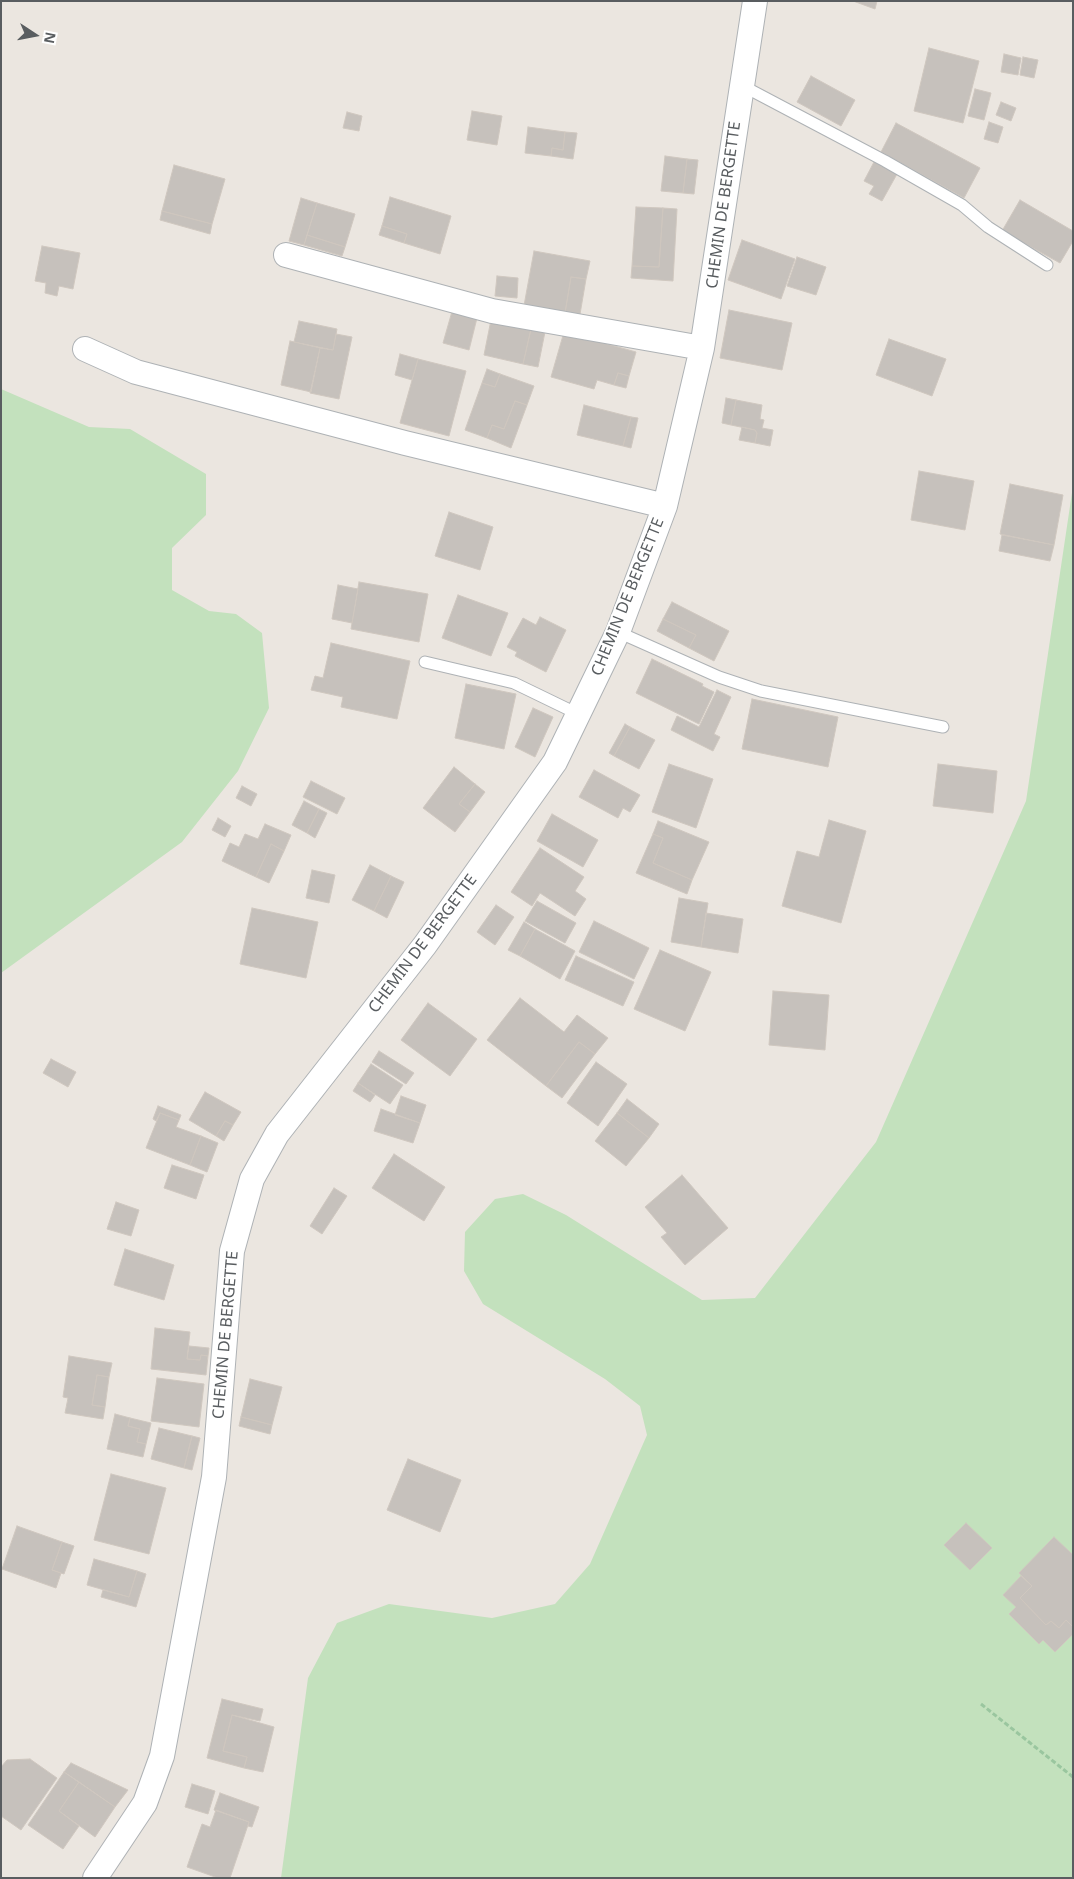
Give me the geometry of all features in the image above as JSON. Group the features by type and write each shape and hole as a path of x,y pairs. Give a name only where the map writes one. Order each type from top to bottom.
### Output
{"street":[{"name":"CHEMIN DE BERGETTE","path":"95,1878 146,1803 162,1756 214,1477 232,1251 252,1179 277,1134 425,945 555,762 618,632 665,506 702,348 755,1"},
{"path":"286,256 492,310 702,348"},
{"path":"84,349 136,372 405,443 665,506"}],"lane":[{"path":"741,84 885,161 962,205 988,227 1047,265"},
{"path":"618,632 719,677 761,691 943,727"},
{"path":"426,662 514,683 578,714"}],"path":[{"path":"981,1704 1073,1776"}],"green space":[{"path":"1,389 89,427 130,429 206,474 206,515 172,548 172,590 209,611 236,614 262,633 269,708 238,771 182,842 1,973"},
{"path":"1073,486 1073,1878 281,1878 308,1678 337,1623 389,1604 492,1618 555,1604 590,1564 647,1435 640,1406 605,1379 483,1304 464,1271 465,1232 495,1199 523,1194 566,1215 702,1300 755,1298 876,1142 1026,801"}],"building":[{"path":"853,1 877,1 875,9"},
{"path":"929,48 979,61 963,123 914,111"},
{"path":"1004,54 1021,58 1018,75 1001,72"},
{"path":"1023,57 1038,60 1034,78 1020,75"},
{"path":"811,76 855,100 841,126 797,102"},
{"path":"975,89 991,93 984,120 968,116"},
{"path":"1001,102 1016,108 1011,121 996,115"},
{"path":"472,111 502,116 497,145 467,140"},
{"path":"347,112 362,116 359,131 343,128"},
{"path":"989,122 1003,127 998,143 984,139"},
{"path":"896,123 980,168 964,198 881,152"},
{"path":"528,127 565,132 563,150 552,148 551,156 525,153"},
{"path":"565,132 577,133 573,159 551,156 552,148 563,150"},
{"path":"665,156 687,159 683,193 661,191"},
{"path":"687,159 698,160 694,194 683,193"},
{"path":"874,162 897,174 882,201 869,194 874,186 864,181"},
{"path":"174,165 225,179 212,224 162,211"},
{"path":"390,197 451,216 440,254 404,243 407,234 382,226"},
{"path":"301,198 317,203 304,245 289,241"},
{"path":"1020,200 1073,231 1073,241 1060,263 1002,231"},
{"path":"317,203 355,214 345,247 307,235"},
{"path":"636,207 663,208 659,267 632,266"},
{"path":"663,208 677,209 673,281 631,278 632,266 659,267"},
{"path":"162,211 212,224 210,234 160,220"},
{"path":"382,226 407,234 404,243 379,235"},
{"path":"307,235 345,247 342,256 304,245"},
{"path":"742,240 795,259 781,299 728,280"},
{"path":"42,246 80,253 73,289 59,286 57,296 45,293 46,283 35,281"},
{"path":"534,251 590,261 586,279 571,277 565,313 523,311"},
{"path":"797,257 826,267 816,295 787,286"},
{"path":"497,276 518,278 517,298 495,296"},
{"path":"571,277 586,279 579,320 565,313"},
{"path":"453,308 478,314 469,350 443,343"},
{"path":"729,310 792,323 782,370 720,358"},
{"path":"491,320 531,329 523,364 484,355"},
{"path":"299,321 337,329 333,350 294,342"},
{"path":"531,329 545,332 538,367 523,364"},
{"path":"564,332 636,352 629,376 618,373 614,385 597,380 594,389 551,377"},
{"path":"336,334 352,337 339,399 310,393 320,348 333,350"},
{"path":"889,339 946,359 932,396 876,375"},
{"path":"290,341 320,348 311,392 281,385"},
{"path":"400,354 418,359 412,380 395,375"},
{"path":"418,359 466,371 449,436 400,423"},
{"path":"487,369 500,374 495,387 482,383"},
{"path":"618,373 629,376 626,388 614,385"},
{"path":"500,374 534,386 527,405 515,401 504,429 492,425 487,438 465,430 482,383 495,387"},
{"path":"726,398 736,400 731,425 722,423"},
{"path":"736,400 762,405 760,419 764,420 762,428 773,430 770,446 755,443 757,433 755,430 731,425"},
{"path":"515,401 527,405 511,448 487,438 492,425 504,429"},
{"path":"584,405 631,417 623,446 577,435"},
{"path":"631,417 638,418 631,448 623,446"},
{"path":"742,427 755,430 757,433 755,443 739,440"},
{"path":"919,471 974,481 965,530 911,520"},
{"path":"1010,484 1063,495 1054,545 1000,534"},
{"path":"449,512 493,527 480,570 435,556"},
{"path":"1002,535 1054,545 1050,561 999,551"},
{"path":"359,582 428,594 419,642 351,629"},
{"path":"338,585 358,589 352,623 332,619"},
{"path":"458,595 508,613 491,656 442,638"},
{"path":"672,602 729,631 714,661 689,648 696,635 663,619"},
{"path":"540,617 566,630 546,672 515,656 517,652 507,647 523,618 536,625"},
{"path":"663,619 696,635 689,648 657,631"},
{"path":"331,643 410,661 397,719 341,707 343,697 311,690 315,676 323,678"},
{"path":"652,659 703,684 702,686 714,692 699,724 636,693"},
{"path":"466,684 516,694 504,749 455,738"},
{"path":"717,690 731,697 714,734 720,737 713,751 671,730 677,716 699,727"},
{"path":"752,699 838,717 828,767 742,749"},
{"path":"533,708 553,717 535,757 515,747"},
{"path":"625,724 630,727 614,756 609,753"},
{"path":"630,727 655,740 639,769 614,756"},
{"path":"669,764 713,779 696,828 652,812"},
{"path":"938,764 997,771 993,813 933,806"},
{"path":"454,767 475,784 459,804 470,812 455,832 423,808"},
{"path":"594,770 640,795 630,812 623,808 618,818 579,797"},
{"path":"311,781 345,798 337,814 303,797"},
{"path":"475,784 485,792 470,812 459,804"},
{"path":"242,786 257,794 251,806 236,798"},
{"path":"304,801 319,809 307,833 292,825"},
{"path":"319,809 327,813 315,838 307,833"},
{"path":"552,814 598,840 583,867 537,841"},
{"path":"218,818 231,826 225,837 212,830"},
{"path":"829,820 866,831 841,923 782,906 797,851 819,857"},
{"path":"658,821 709,842 692,880 653,863 663,838 653,834"},
{"path":"265,824 291,835 284,851 271,844 256,877 222,861 230,843 239,847 245,834 258,839"},
{"path":"653,834 663,838 653,863 692,880 687,894 636,873"},
{"path":"271,844 284,851 269,883 256,877"},
{"path":"540,848 584,877 575,891 586,899 575,916 540,893 532,906 511,892"},
{"path":"370,865 391,876 374,911 352,900"},
{"path":"312,870 335,875 329,903 306,898"},
{"path":"391,876 404,882 387,918 374,911"},
{"path":"679,898 708,903 701,947 671,942"},
{"path":"537,901 576,923 565,943 525,921"},
{"path":"496,905 514,917 495,945 477,932"},
{"path":"252,908 318,922 306,978 240,964"},
{"path":"706,913 743,919 738,953 701,947"},
{"path":"594,921 649,948 634,979 579,952"},
{"path":"524,922 535,929 520,956 508,950"},
{"path":"535,929 575,951 560,979 520,956"},
{"path":"660,950 711,972 685,1031 634,1009"},
{"path":"576,956 634,982 623,1006 565,980"},
{"path":"773,991 829,995 825,1050 769,1045"},
{"path":"520,998 564,1032 577,1015 608,1038 595,1054 579,1042 546,1086 487,1040"},
{"path":"428,1003 477,1039 450,1076 401,1040"},
{"path":"579,1042 595,1054 562,1098 546,1086"},
{"path":"379,1051 414,1073 406,1084 372,1062"},
{"path":"51,1059 76,1072 68,1087 43,1073"},
{"path":"596,1062 627,1084 598,1126 567,1103"},
{"path":"371,1064 403,1085 390,1104 358,1083"},
{"path":"358,1083 375,1095 370,1102 353,1091"},
{"path":"205,1092 241,1112 233,1125 225,1121 216,1136 189,1120"},
{"path":"401,1096 426,1105 420,1123 395,1115"},
{"path":"627,1099 659,1124 649,1138 617,1113"},
{"path":"158,1106 181,1115 179,1120 160,1113 156,1121 153,1119"},
{"path":"381,1109 420,1123 413,1143 374,1131"},
{"path":"160,1113 179,1120 176,1127 201,1136 190,1165 146,1148"},
{"path":"617,1113 649,1138 626,1166 595,1141"},
{"path":"225,1121 233,1125 224,1141 216,1136"},
{"path":"201,1136 218,1143 207,1172 190,1165"},
{"path":"394,1154 445,1187 424,1221 372,1188"},
{"path":"172,1165 204,1175 196,1199 164,1188"},
{"path":"682,1175 728,1228 685,1265 661,1237 667,1233 645,1207"},
{"path":"334,1188 347,1196 322,1234 310,1226"},
{"path":"116,1202 139,1210 131,1236 107,1229"},
{"path":"125,1249 174,1265 164,1300 114,1285"},
{"path":"155,1328 190,1332 187,1359 200,1360 201,1355 208,1356 206,1375 151,1369"},
{"path":"189,1346 209,1348 208,1356 201,1355 200,1360 187,1359"},
{"path":"69,1356 112,1363 109,1377 97,1375 92,1405 105,1407 103,1419 65,1413 68,1398 63,1397"},
{"path":"97,1375 109,1377 105,1407 92,1405"},
{"path":"157,1378 204,1384 199,1427 151,1421"},
{"path":"250,1379 282,1387 272,1425 241,1417"},
{"path":"115,1414 130,1418 128,1426 140,1429 137,1442 146,1444 143,1457 107,1449"},
{"path":"241,1417 272,1425 270,1434 239,1426"},
{"path":"130,1418 151,1423 146,1444 137,1442 140,1429 128,1426"},
{"path":"159,1428 192,1436 184,1468 151,1459"},
{"path":"192,1436 200,1438 192,1470 184,1468"},
{"path":"408,1459 461,1480 440,1532 387,1510"},
{"path":"111,1474 166,1488 149,1554 94,1540"},
{"path":"966,1523 992,1548 970,1570 944,1545"},
{"path":"17,1526 62,1542 52,1570 61,1573 56,1588 2,1569"},
{"path":"1054,1537 1073,1555 1073,1627 1066,1620 1059,1628 1051,1621 1046,1625 1020,1598 1032,1586 1019,1573"},
{"path":"62,1542 74,1546 64,1574 52,1570"},
{"path":"94,1559 137,1571 129,1597 87,1585"},
{"path":"137,1571 146,1574 136,1607 101,1597 103,1590 129,1597"},
{"path":"1021,1576 1032,1586 1020,1598 1046,1625 1051,1621 1059,1628 1066,1620 1073,1627 1073,1634 1055,1652 1043,1640 1039,1644 1009,1614 1016,1607 1003,1595"},
{"path":"222,1699 263,1709 260,1721 232,1715 223,1751 247,1757 244,1768 207,1758"},
{"path":"232,1715 274,1727 263,1772 244,1768 247,1757 223,1751"},
{"path":"30,1759 57,1778 21,1830 1,1816 1,1767 7,1760"},
{"path":"71,1763 128,1790 115,1807 64,1772"},
{"path":"64,1772 79,1782 59,1811 79,1826 63,1849 28,1825"},
{"path":"79,1782 115,1807 95,1837 59,1811"},
{"path":"192,1784 215,1791 208,1814 185,1807"},
{"path":"220,1793 259,1807 252,1827 248,1826 249,1822 214,1810"},
{"path":"216,1810 249,1822 230,1878 218,1878 187,1867 202,1824 210,1827"}]}
